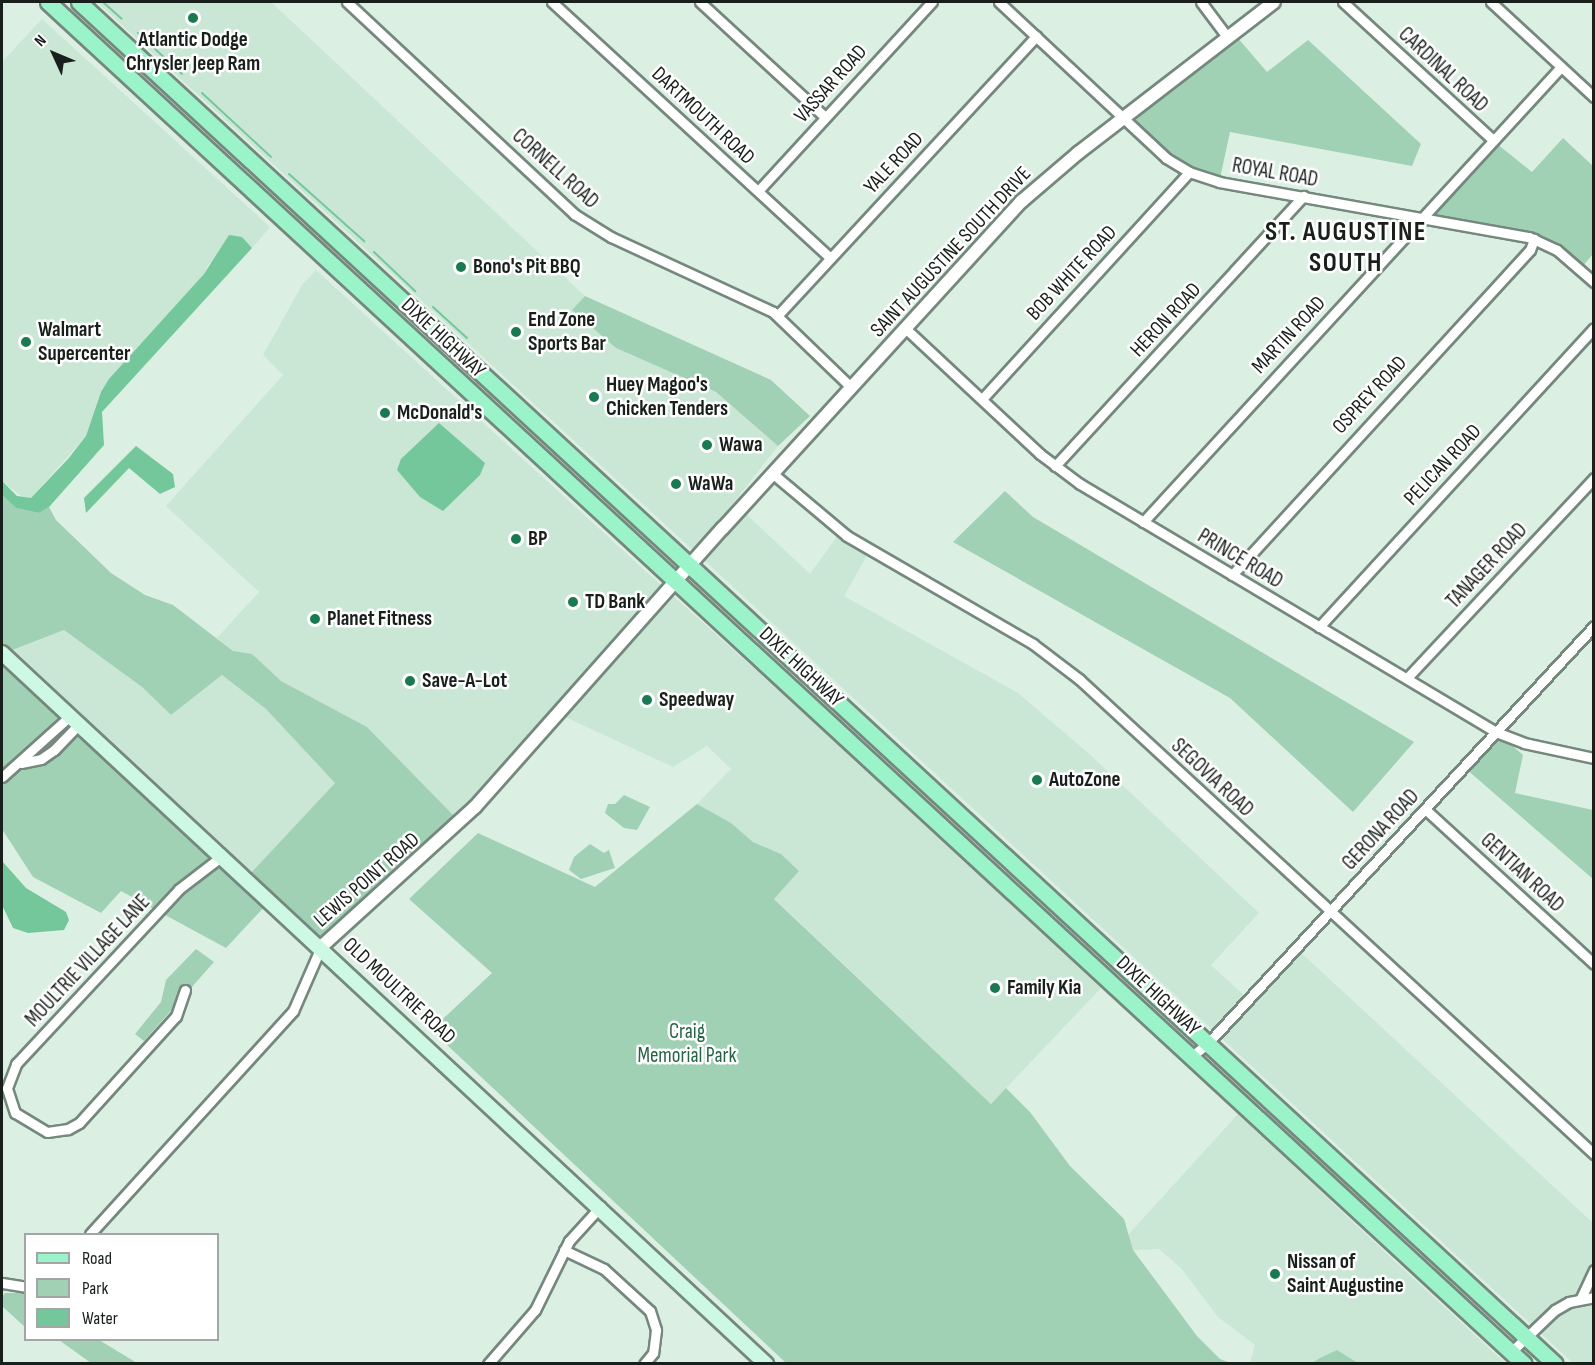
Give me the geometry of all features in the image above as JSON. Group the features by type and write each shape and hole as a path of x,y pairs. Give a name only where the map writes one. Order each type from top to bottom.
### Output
{"main road":[{"name":"DIXIE HIGHWAY","path":"48,2 1524,1364"},
{"name":"DIXIE HIGHWAY","path":"79,2 1555,1364"},
{"name":"OLD MOULTRIE ROAD","path":"2,652 601,1206 766,1364"},
{"path":"947,830 961,815"},
{"path":"1348,1200 1361,1187"}],"street":[{"name":"CORNELL ROAD","path":"347,2 574,214 611,237 778,315 852,387"},
{"name":"DARTMOUTH ROAD","path":"552,2 830,258"},
{"path":"700,2 825,117"},
{"name":"VASSAR ROAD","path":"758,191 932,2"},
{"name":"ROYAL ROAD","path":"999,2 1166,158 1189,172 1211,180 1534,239 1557,250 1593,282"},
{"path":"1202,2 1228,38"},
{"name":"SAINT AUGUSTINE SOUTH DRIVE","path":"690,566 772,473 1023,201 1124,118 1274,2"},
{"name":"CARDINAL ROAD","path":"1343,2 1493,140"},
{"path":"1491,2 1593,97"},
{"name":"YALE ROAD","path":"778,315 1036,36"},
{"path":"114,62 128,46"},
{"name":"MARTIN ROAD","path":"1143,522 1561,67"},
{"name":"BOB WHITE ROAD","path":"982,399 1189,172"},
{"name":"HERON ROAD","path":"1055,466 1303,196"},
{"name":"OSPREY ROAD","path":"1232,575 1530,250 1534,239"},
{"path":"399,325 413,310"},
{"name":"PRINCE ROAD","path":"905,328 1055,466 1143,522 1496,732 1524,743 1593,758"},
{"name":"PELICAN ROAD","path":"1319,627 1593,328"},
{"name":"SEGOVIA ROAD","path":"772,473 847,537 1057,661 1593,1154"},
{"name":"TANAGER ROAD","path":"1407,678 1593,478"},
{"name":"LEWIS POINT ROAD","path":"91,1233 293,1011 321,947 475,807 690,566"},
{"name":"GERONA ROAD","path":"1192,1056 1208,1043 1593,626"},
{"path":"2,777 19,764 41,759 54,750 75,720"},
{"name":"GENTIAN ROAD","path":"1425,809 1593,964"},
{"name":"MOULTRIE VILLAGE LANE","path":"185,990 176,1016 79,1123 68,1129 47,1132 15,1113 7,1088 16,1064 179,889 222,856"},
{"path":"488,1364 535,1310 564,1250 601,1206"},
{"path":"564,1250 604,1269 650,1311 656,1330 653,1353 644,1364"},
{"path":"1581,1298 1593,1269"},
{"path":"2,1283 24,1287"},
{"path":"1511,1352 1555,1310 1581,1298 1593,1297"}],"shaded area":[{"path":"97,2 271,2 585,296 573,310 616,348 716,392 778,446 695,552"},
{"path":"42,19 270,227 252,248 242,237 208,265 204,274 101,392 86,436 31,498 25,499 2,481 2,62"},
{"path":"316,270 664,588 457,819 367,727 281,681 252,654 233,651 217,638 259,592 166,506 283,375 263,355 302,285"},
{"path":"744,512 810,574 841,531 870,550 844,596 1018,693 1086,751 1259,913 1211,965 1248,999 1297,949 1593,1223 1593,1272 1583,1284 1593,1290 1593,1363 1573,1363 703,559"},
{"path":"671,594 871,773 1101,988 991,1104 774,898 799,871 781,854 753,842 731,823 697,804 731,769 707,746 673,767 563,716"},
{"path":"64,630 142,687 171,715 222,675 266,709 335,783 249,875 7,652"},
{"path":"1238,1114 1505,1363 1358,1363 1337,1350 1312,1363 1250,1363 1255,1345 1218,1317 1181,1268 1159,1249 1133,1250 1127,1236"}],"green space":[{"path":"1237,37 1267,72 1308,40 1421,144 1412,166 1230,132 1219,183 1187,173 1127,121"},
{"path":"1563,138 1593,166 1593,254 1581,268 1555,247 1423,219 1491,139 1532,172"},
{"path":"585,296 771,380 810,416 778,446 716,392 616,348 572,310"},
{"path":"1005,491 1033,517 1414,742 1353,812 1230,698 953,542"},
{"path":"2,495 16,508 39,513 49,507 56,520 111,573 145,595 173,605 233,651 252,654 281,681 367,727 457,819 320,940 249,875 335,783 266,709 222,675 171,715 142,687 64,630 7,652 2,647"},
{"path":"2,658 267,904 226,948 121,891 101,913 33,877 2,829"},
{"path":"1496,731 1523,755 1515,793 1593,810 1593,879 1465,768"},
{"path":"624,795 650,807 637,830 624,828 605,813 608,804 615,804"},
{"name":"Craig Memorial Park","path":"697,804 731,823 753,842 781,854 799,871 774,899 991,1104 1006,1088 1030,1112 1070,1166 1124,1219 1133,1250 1197,1336 1220,1359 1230,1363 786,1363 431,1030 492,973 409,899 478,833 595,887"},
{"path":"590,844 604,853 609,850 615,868 581,879 569,870 574,857"},
{"path":"196,949 214,962 144,1041 135,1034 161,1002 166,980"},
{"path":"5,1293 24,1293 24,1326 3,1307 2,1297"},
{"path":"60,1341 101,1341 137,1363 91,1363"},
{"path":"1337,1350 1358,1363 1312,1363 1320,1358"}],"water":[{"path":"229,235 242,237 252,248 102,412 104,445 49,507 39,513 16,508 2,495 2,481 17,496 31,498 68,459 86,436 101,392 109,379 204,274"},
{"path":"439,423 485,463 480,475 443,511 420,497 397,470 401,459"},
{"path":"136,446 173,474 175,487 160,494 129,468 86,513 84,498"},
{"path":"2,861 26,888 66,912 69,920 64,930 28,933 13,928 2,905"}],"waterway":[{"path":"103,2 122,19"},
{"path":"138,33 182,74"},
{"path":"202,93 271,157"},
{"path":"289,174 364,241"},
{"path":"374,252 415,291"},
{"path":"433,307 467,338"}],"place":[{"name":"Atlantic Dodge Chrysler Jeep Ram","path":"193,18"},
{"name":"Bono's Pit BBQ","path":"461,267"},
{"name":"End Zone Sports Bar","path":"516,332"},
{"name":"Walmart Supercenter","path":"26,342"},
{"name":"Huey Magoo's Chicken Tenders","path":"594,397"},
{"name":"McDonald's","path":"385,413"},
{"name":"Wawa","path":"707,445"},
{"name":"WaWa","path":"676,484"},
{"name":"BP","path":"516,539"},
{"name":"TD Bank","path":"573,602"},
{"name":"Planet Fitness","path":"315,619"},
{"name":"Save-A-Lot","path":"410,681"},
{"name":"Speedway","path":"647,700"},
{"name":"AutoZone","path":"1037,780"},
{"name":"Family Kia","path":"995,988"},
{"name":"Nissan of Saint Augustine","path":"1275,1274"}],"district":[{"name":"ST. AUGUSTINE SOUTH","path":"1346,248"}]}
